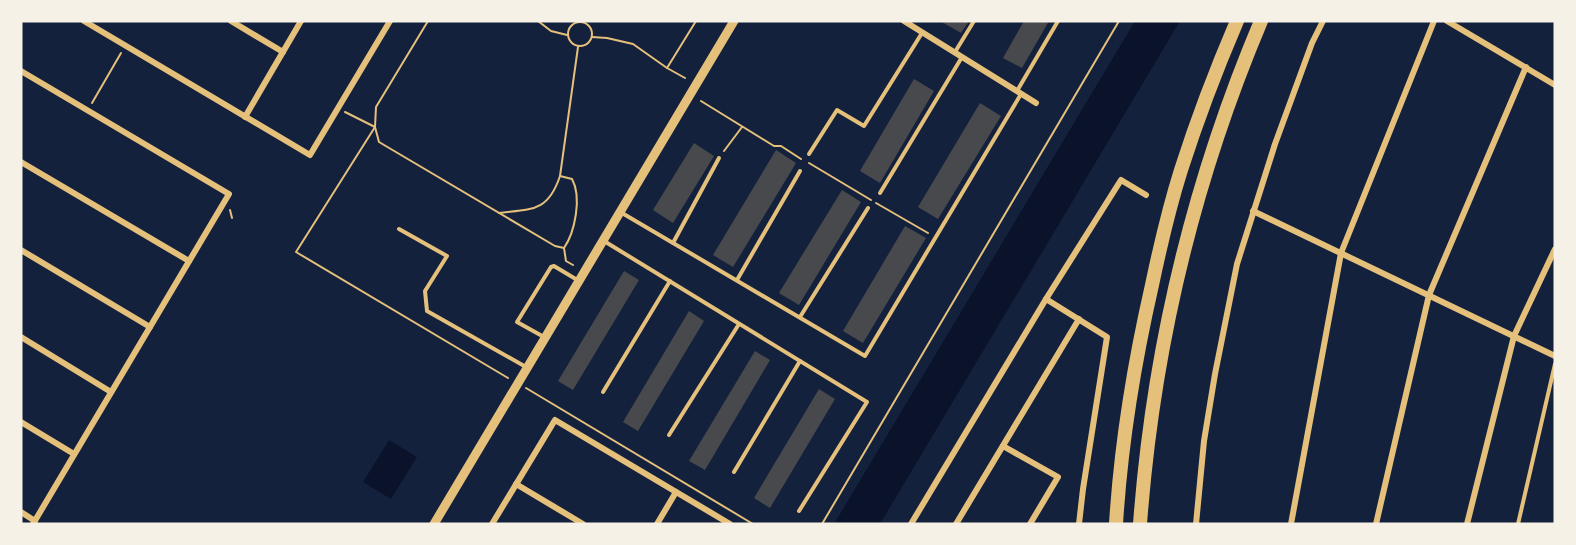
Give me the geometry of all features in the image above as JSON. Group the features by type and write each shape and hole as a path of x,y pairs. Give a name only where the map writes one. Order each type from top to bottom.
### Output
{"highway":[{"path":"1116,524 1124,439 1136,359 1160,247 1180,172 1204,102 1237,21"},
{"path":"1140,524 1150,418 1171,303 1185,243 1200,186 1221,123 1261,21"}],"street":[{"path":"84,21 310,155 390,21"},
{"path":"231,21 283,52"},
{"path":"245,117 301,21"},
{"path":"434,524 734,21"},
{"path":"904,21 1036,103"},
{"path":"1196,524 1200,472 1215,374 1237,264 1253,210 1312,43 1323,21"},
{"path":"1291,524 1341,253 1434,21"},
{"path":"1447,21 1555,85"},
{"path":"1376,524 1429,295 1526,68"},
{"path":"21,71 229,194 34,522 21,512"},
{"path":"21,162 189,261"},
{"path":"911,524 1046,299 1121,180 1146,195"},
{"path":"1253,210 1555,356"},
{"path":"1467,524 1515,336 1555,249"},
{"path":"21,250 150,327"},
{"path":"1046,299 1107,337 1083,489 1080,524"},
{"path":"956,524 1079,320"},
{"path":"21,337 111,392"},
{"path":"492,524 555,420 730,524"},
{"path":"21,422 74,454"},
{"path":"1003,446 1058,477 1029,524"},
{"path":"516,484 583,524"},
{"path":"657,524 676,492"}],"lane":[{"path":"955,52 974,21"},
{"path":"621,212 865,356 1058,21"},
{"path":"809,154 837,110 864,126 922,32"},
{"path":"880,193 962,57"},
{"path":"673,243 719,158"},
{"path":"737,280 800,171"},
{"path":"800,317 868,208"},
{"path":"399,229 447,256 425,291 427,311 527,367"},
{"path":"604,241 867,402 799,512"},
{"path":"545,338 518,322 551,267 554,266 579,281"},
{"path":"603,392 670,281"},
{"path":"669,435 739,324"},
{"path":"734,472 800,361"},
{"path":"1518,524 1555,364"}],"path":[{"path":"428,21 376,107 375,128 379,142 555,246 564,248"},
{"path":"538,21 550,31 567,35"},
{"path":"580,21 590,27 592,37 588,44 578,47 570,43 567,35 570,27 580,21"},
{"path":"667,68 696,21"},
{"path":"822,524 1119,21"},
{"path":"592,37 633,44 685,78"},
{"path":"87,110 125,46"},
{"path":"499,213 527,209 548,202 560,176 578,47"},
{"path":"701,101 774,146 781,146 935,238"},
{"path":"338,108 375,128"},
{"path":"719,158 742,127"},
{"path":"375,128 297,252 510,379"},
{"path":"560,176 572,179 575,184 574,228 572,237 564,248 566,261 573,265"},
{"path":"868,208 872,201"},
{"path":"525,388 753,524"},
{"path":"742,524 745,519"}],"water":[{"path":"1135,21 1180,21 880,524 834,524"},
{"path":"389,440 417,457 391,499 363,482"}],"building":[{"path":"940,21 969,21 961,33"},
{"path":"1024,21 1049,21 1022,68 1003,58"},
{"path":"914,79 934,91 880,183 860,171"},
{"path":"980,103 1001,116 938,219 918,207"},
{"path":"694,143 714,156 673,223 653,210"},
{"path":"776,150 796,163 733,267 713,255"},
{"path":"842,190 861,202 799,305 779,293"},
{"path":"905,226 926,238 863,343 843,331"},
{"path":"624,271 639,280 573,390 558,381"},
{"path":"689,311 704,321 638,431 623,422"},
{"path":"755,351 770,360 705,470 689,461"},
{"path":"819,389 835,399 770,508 754,498"}]}
